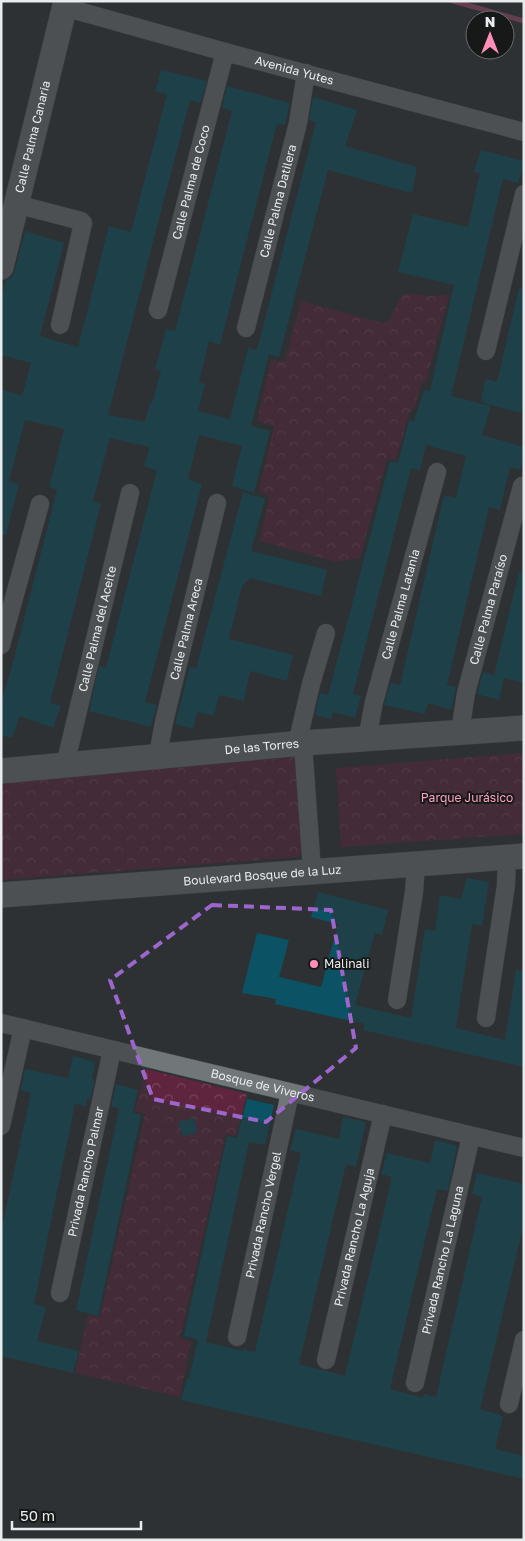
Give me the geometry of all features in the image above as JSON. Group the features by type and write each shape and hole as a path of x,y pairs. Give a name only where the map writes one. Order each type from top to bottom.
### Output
{"main road":[{"name":"Calle Palma Canaria","path":"1,267 65,4"},
{"name":"De las Torres","path":"1,771 300,743 524,728"},
{"name":"Boulevard Bosque de la Luz","path":"1,895 516,857"}],"street":[{"name":"Avenida Yutes","path":"65,4 225,52 524,132"},
{"name":"Calle Palma de Coco","path":"158,310 225,52"},
{"name":"Calle Palma Datilera","path":"246,328 298,123 306,73"},
{"path":"486,352 524,194"},
{"path":"16,204 83,223 60,325"},
{"name":"Calle Palma Latania","path":"367,739 374,702 438,472"},
{"name":"Calle Palma Paraíso","path":"460,732 466,693 522,486"},
{"name":"Calle Palma del Aceite","path":"65,765 130,493"},
{"name":"Calle Palma Areca","path":"158,755 164,722 217,503"},
{"path":"1,645 40,504"},
{"path":"312,871 300,743 311,684 326,633"},
{"path":"486,1018 506,885 516,857"},
{"path":"396,1000 414,892 416,864"},
{"name":"Bosque de Viveros","path":"1,1023 524,1148"},
{"path":"1,1126 23,1028"},
{"name":"Privada Rancho Palmar","path":"60,1293 112,1050"},
{"name":"Privada Rancho Vergel","path":"237,1337 290,1093"},
{"name":"Privada Rancho La Aguja","path":"326,1360 382,1114"},
{"name":"Privada Rancho La Laguna","path":"415,1383 471,1136"},
{"path":"509,1404 524,1340"}],"highlighted area":[{"path":"212,905 331,910 356,1048 266,1122 153,1099 110,980"}],"green space":[{"path":"410,293 426,296 449,295 426,381 422,382 415,406 409,414 396,460 387,459 360,558 336,562 260,541 269,497 259,490 274,426 257,421 271,360 285,361 301,301 383,323 389,321 402,295"},
{"name":"Parque Jurásico","path":"524,753 524,834 341,847 336,768"},
{"path":"297,757 305,852 297,857 1,880 1,781"},
{"path":"146,1069 247,1094 236,1136 226,1134 180,1339 191,1341 180,1397 75,1373 88,1315 100,1317 145,1114 135,1111"}],"building":[{"path":"161,70 207,81 201,101 199,103 190,100 108,415 145,422 150,403 152,403 161,371 155,369 166,329 175,331 232,111 222,108 227,86 290,103 285,125 277,124 220,345 209,341 199,382 205,384 198,411 230,419 248,348 257,350 316,122 309,120 313,97 357,110 345,146 417,167 412,193 328,170 279,357 269,354 251,426 270,431 254,493 232,486 242,446 199,435 188,479 202,484 145,702 157,705 151,727 89,711 99,666 106,668 157,470 144,466 150,447 110,438 93,501 101,504 50,703 61,706 53,728 20,716 12,738 1,735 1,703 57,490 49,487 64,429 25,420 9,481 19,484 6,535 1,535 1,389 22,396 31,363 1,355 1,299 6,280 12,277 15,270 25,231 64,243 40,336 78,347 109,226 131,232 167,94 155,92"},
{"path":"481,150 524,161 524,164 518,183 503,179 451,396 491,406 482,435 524,447 524,453 520,470 510,467 500,510 489,507 447,685 456,687 451,710 428,703 425,714 384,705 390,683 400,685 444,495 456,498 466,456 426,445 420,470 411,468 353,694 361,696 355,718 333,712 331,719 315,715 320,693 328,695 390,461 398,463 409,420 414,421 424,390 430,391 454,285 398,272 413,214 468,227 480,173 474,172"},
{"path":"519,288 524,289 524,402 521,413 481,402 485,379 497,382"},
{"path":"243,492 265,499 251,551 327,570 321,596 250,578 242,586 229,639 293,655 287,681 250,671 244,701 219,695 214,716 197,712 193,729 175,724 190,667 196,669"},
{"path":"519,572 524,573 524,683 504,678 499,700 477,694 483,672 494,675"},
{"path":"467,878 489,882 482,926 472,924 456,1028 505,1040 516,970 524,971 524,1067 363,1030 365,1024 275,1004 276,999 242,993 257,933 289,940 279,977 321,987 338,924 311,917 318,892 388,910 382,935 375,933 355,1005 411,1018 425,929 435,931 440,895 461,899"},
{"path":"73,1056 95,1062 92,1079 95,1079 90,1100 87,1099 86,1106 75,1104 34,1304 46,1307 37,1341 79,1351 73,1373 1,1356 1,1231 31,1093 20,1090 25,1069 68,1078"},
{"path":"116,1084 138,1090 133,1113 141,1115 98,1316 76,1310 119,1109 111,1106"},
{"path":"247,1099 274,1105 265,1145 249,1142 206,1342 255,1352 301,1153 290,1150 296,1129 339,1139 343,1117 366,1122 356,1167 346,1164 299,1364 345,1376 392,1177 381,1174 387,1153 430,1163 435,1140 457,1146 448,1191 437,1189 390,1389 423,1398 424,1394 436,1397 482,1197 472,1194 477,1173 524,1184 524,1223 480,1409 503,1416 495,1449 524,1456 524,1479 181,1400 187,1378 189,1379 198,1340 202,1341 184,1336 227,1136 237,1138"},
{"path":"193,1118 198,1132 183,1137 178,1122"}],"waterway":[{"path":"453,1 524,21"}],"place":[{"name":"Malinali","path":"314,964"}]}
